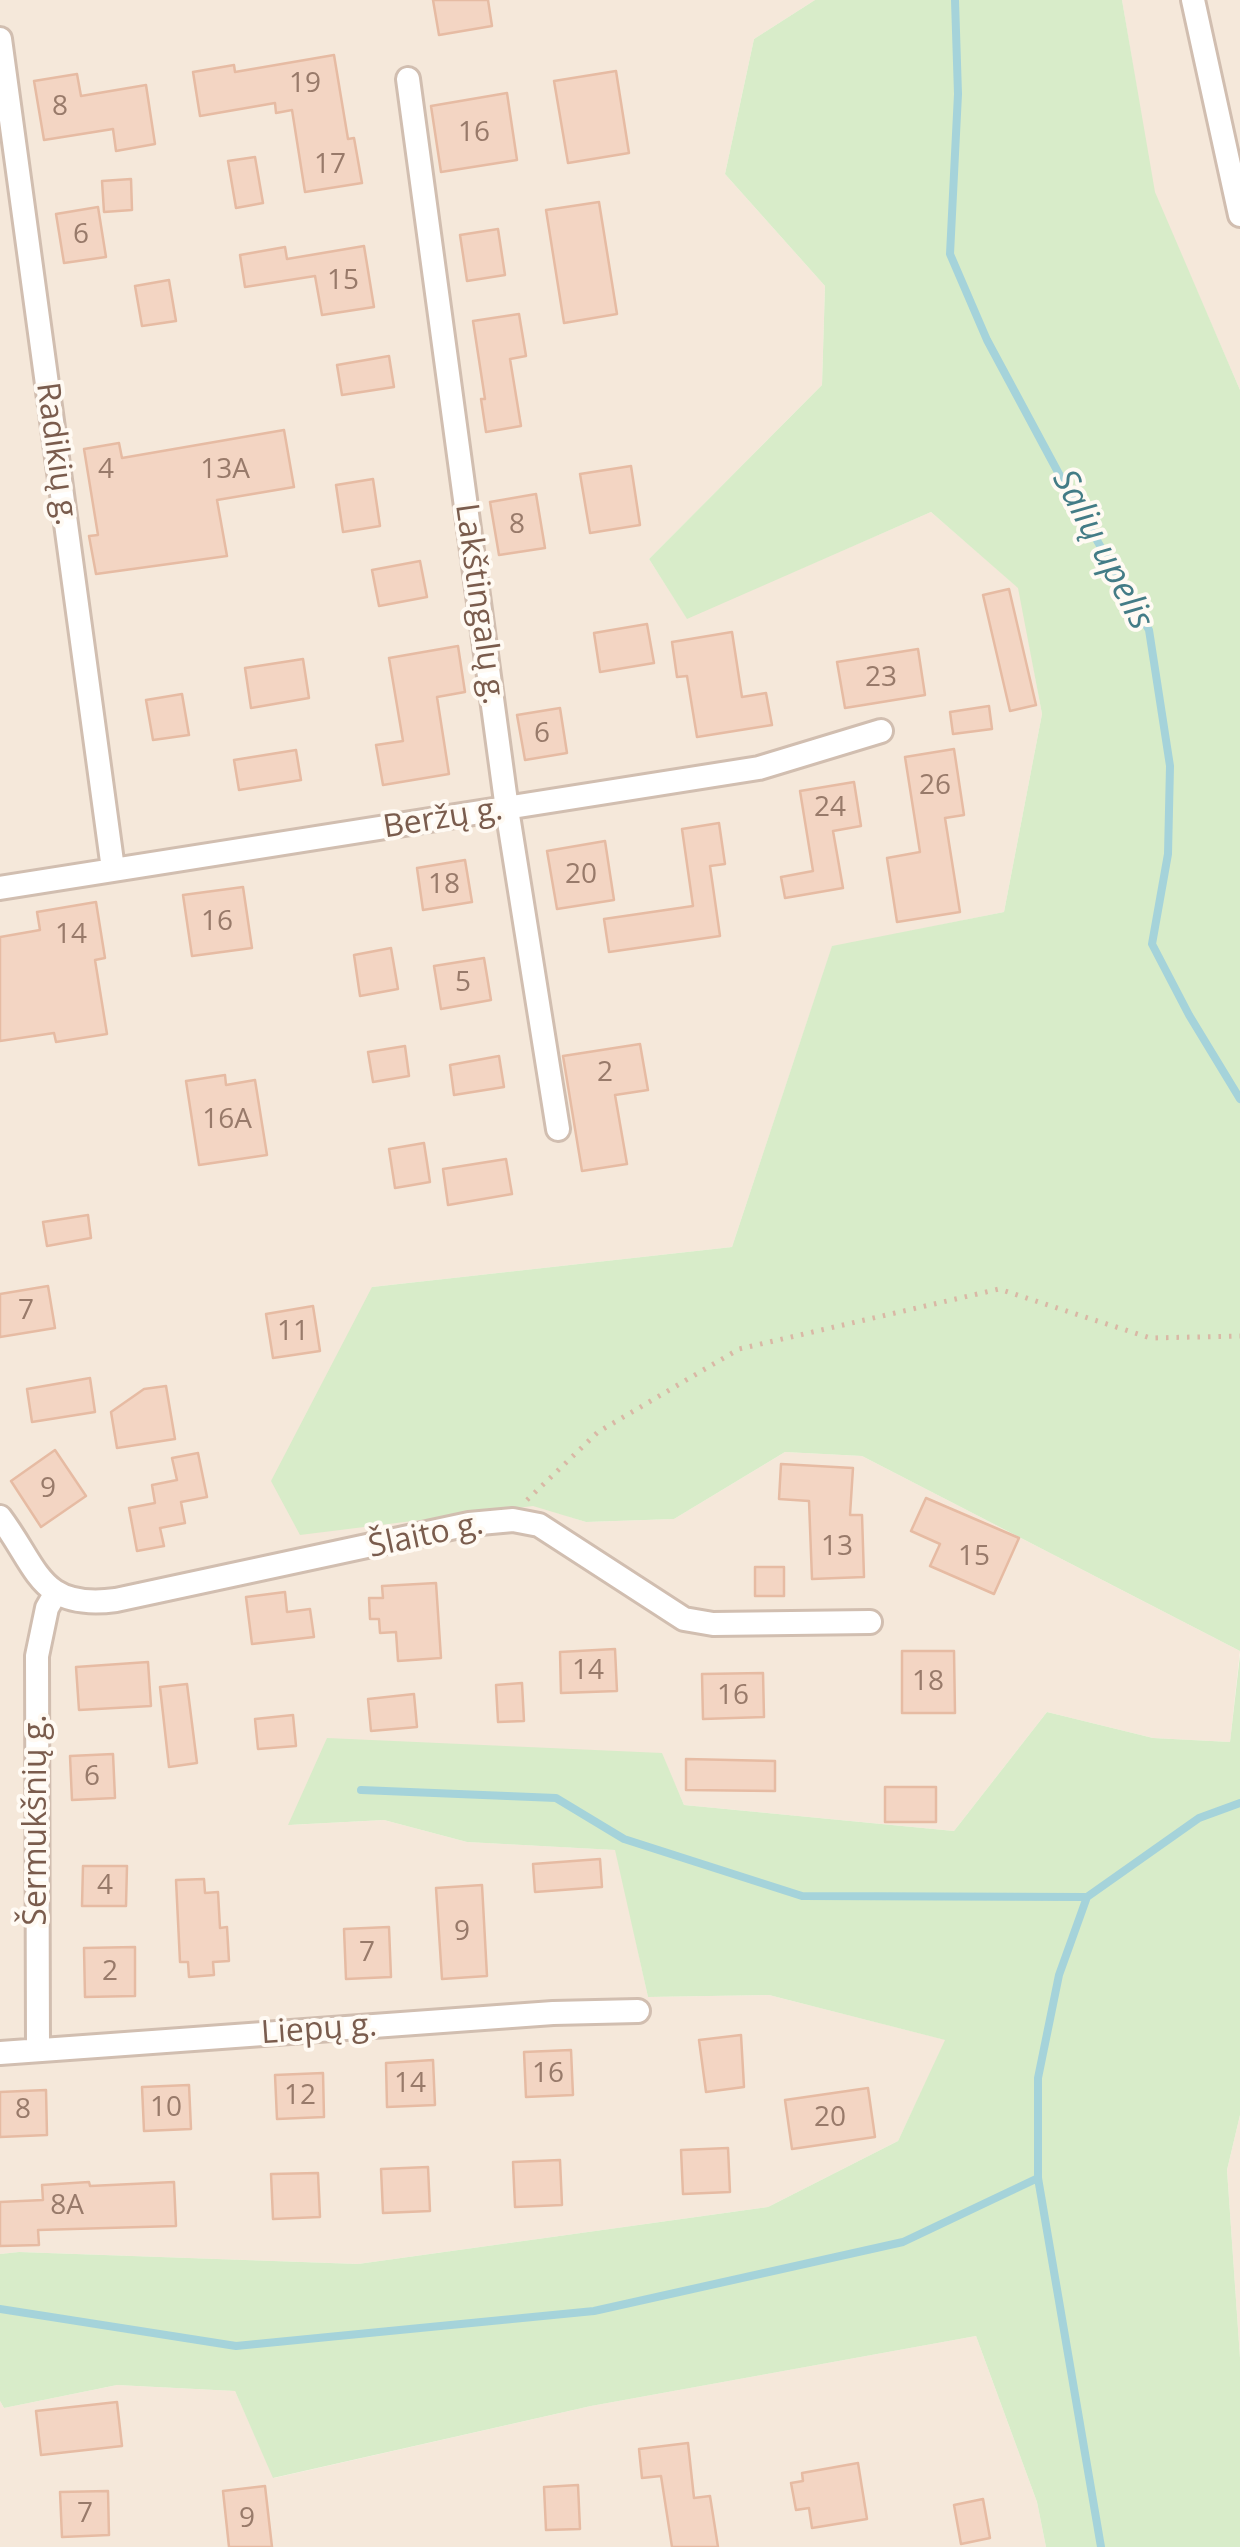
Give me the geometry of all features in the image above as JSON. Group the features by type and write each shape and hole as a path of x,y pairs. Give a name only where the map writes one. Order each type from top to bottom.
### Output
{"street":[{"path":"1192,0 1240,215"},
{"name":"Radikių g.","path":"0,38 7,152 113,868"},
{"name":"Lakštingalų g.","path":"408,79 507,809 558,1129"},
{"name":"Beržų g.","path":"0,888 759,768 881,731"},
{"path":"0,1517 56,1594"},
{"name":"Šlaito g.","path":"56,1594 90,1603 116,1600 469,1524 513,1520 539,1525 684,1620 713,1624 870,1622"},
{"name":"Šermukšnių g.","path":"38,2050 37,1656 48,1608 56,1594"},
{"name":"Liepų g.","path":"0,2053 554,2013 638,2011"}],"path":[{"path":"513,1520 520,1506 598,1432 739,1349 999,1290 1150,1338 1240,1336"}],"shaded area":[{"path":"0,0 815,0 754,39 725,174 825,286 822,385 649,559 687,618 931,512 1019,588 1042,714 1004,912 832,947 732,1247 372,1287 520,1506 533,1505 586,1522 674,1519 785,1452 862,1456 1240,1651 1230,1742 1153,1738 1047,1712 954,1831 684,1805 661,1753 289,1825 384,1820 467,1842 616,1850 648,1997 769,1995 946,2040 898,2141 768,2207 358,2264 0,2254"},
{"path":"1122,0 1240,0 1240,390 1154,192"},
{"path":"1240,2115 1240,2358 1227,2170"},
{"path":"976,2336 1037,2502 1046,2547 0,2547 0,2401 4,2408 117,2385 235,2391 274,2478 591,2406"}],"green space":[{"path":"815,0 1122,0 1155,192 1240,390 1240,1651 862,1456 785,1452 674,1519 586,1522 533,1506 300,1535 271,1481 372,1287 732,1247 832,946 1004,912 1042,714 1018,588 931,512 687,619 649,559 822,385 825,286 725,174 754,39"},
{"path":"1240,1655 1240,2115 1227,2170 1240,2358 1240,2547 1046,2547 1037,2502 976,2336 591,2406 273,2478 235,2391 117,2385 4,2408 0,2401 0,2254 358,2264 768,2207 898,2141 945,2040 769,1995 648,1997 615,1850 467,1842 384,1820 288,1825 327,1738 662,1753 684,1805 954,1831 1047,1712 1153,1738 1230,1742"}],"building":[{"path":"433,0 488,0 492,26 439,35"},
{"path":"334,55 348,139 354,138 362,183 305,192 292,110 276,113 275,103 200,116 193,72 234,65 235,72"},
{"path":"616,71 629,153 568,163 554,81"},
{"path":"77,74 81,96 146,85 155,144 116,151 113,129 44,140 34,81"},
{"path":"507,93 517,160 441,172 431,106"},
{"path":"255,157 263,203 236,208 228,161"},
{"path":"131,179 132,210 104,212 102,181"},
{"path":"599,202 617,314 564,323 546,210"},
{"path":"98,207 106,257 64,263 56,214"},
{"path":"498,229 505,275 467,281 460,235"},
{"path":"364,246 374,307 322,315 315,276 245,287 240,255 285,247 287,259"},
{"path":"169,280 176,321 142,326 135,286"},
{"path":"519,314 526,356 510,359 521,426 486,432 473,321"},
{"path":"389,356 394,387 342,395 337,365"},
{"path":"284,430 294,487 217,500 227,556 96,574 89,536 98,535 84,449 119,443 122,458"},
{"path":"631,466 640,525 590,533 580,474"},
{"path":"373,479 380,526 343,532 336,485"},
{"path":"536,494 545,548 499,555 490,502"},
{"path":"420,561 427,597 379,606 372,570"},
{"path":"1009,589 1036,705 1010,711 983,595"},
{"path":"647,624 654,663 600,672 594,633"},
{"path":"732,632 742,697 766,693 772,725 697,737 687,676 677,677 672,642"},
{"path":"458,646 465,692 437,697 449,774 383,785 376,745 403,741 389,658"},
{"path":"918,649 925,695 845,708 837,662"},
{"path":"303,659 309,698 251,708 245,668"},
{"path":"182,694 189,735 153,740 146,700"},
{"path":"989,706 992,729 953,734 950,712"},
{"path":"560,708 567,753 525,760 517,715"},
{"path":"954,749 964,815 945,818 960,912 897,922 887,858 920,852 905,757"},
{"path":"296,750 301,780 239,790 234,760"},
{"path":"854,782 861,826 833,831 843,888 785,898 781,877 813,871 800,791"},
{"path":"719,823 725,864 710,866 720,936 609,952 604,919 693,906 682,829"},
{"path":"605,841 614,900 557,909 547,851"},
{"path":"465,860 472,902 423,910 417,868"},
{"path":"243,887 252,948 192,956 183,895"},
{"path":"96,902 105,958 95,960 107,1034 56,1042 54,1033 0,1041 0,937 40,930 37,912"},
{"path":"391,948 398,989 360,996 354,955"},
{"path":"484,958 491,1000 441,1009 434,966"},
{"path":"640,1044 648,1090 615,1095 627,1164 582,1171 563,1056"},
{"path":"405,1046 409,1076 373,1082 368,1052"},
{"path":"499,1056 504,1087 454,1095 450,1065"},
{"path":"225,1075 226,1085 255,1080 267,1155 199,1165 186,1081"},
{"path":"424,1143 430,1182 395,1188 389,1149"},
{"path":"506,1159 512,1194 448,1205 443,1169"},
{"path":"88,1215 91,1238 47,1246 43,1222"},
{"path":"48,1286 55,1328 0,1337 0,1294"},
{"path":"313,1306 320,1351 273,1358 266,1314"},
{"path":"90,1378 95,1412 32,1422 27,1389"},
{"path":"166,1386 175,1439 117,1448 111,1412 144,1389"},
{"path":"55,1450 86,1496 41,1527 11,1481"},
{"path":"198,1453 207,1497 181,1502 185,1523 160,1528 164,1546 137,1551 129,1508 155,1503 152,1485 177,1480 172,1458"},
{"path":"781,1464 853,1468 850,1515 862,1515 864,1577 812,1579 809,1501 779,1499"},
{"path":"926,1498 1019,1538 994,1594 930,1566 940,1544 911,1531"},
{"path":"755,1567 784,1567 784,1596 755,1596"},
{"path":"436,1583 441,1658 398,1661 396,1632 380,1633 379,1619 370,1619 369,1598 383,1598 382,1586"},
{"path":"285,1592 287,1612 310,1609 314,1637 252,1644 246,1597"},
{"path":"615,1649 617,1691 561,1693 560,1652"},
{"path":"902,1651 954,1651 955,1713 902,1713"},
{"path":"148,1662 151,1706 79,1710 76,1667"},
{"path":"763,1673 764,1717 703,1719 702,1674"},
{"path":"522,1683 524,1721 498,1722 496,1685"},
{"path":"187,1684 197,1763 169,1767 160,1687"},
{"path":"414,1694 417,1727 371,1731 368,1699"},
{"path":"293,1715 296,1746 258,1749 255,1719"},
{"path":"113,1754 115,1798 72,1800 70,1756"},
{"path":"686,1759 775,1761 775,1791 686,1790"},
{"path":"885,1787 936,1787 936,1822 885,1822"},
{"path":"600,1859 602,1887 535,1892 533,1864"},
{"path":"83,1866 127,1866 126,1906 82,1906"},
{"path":"204,1879 205,1893 218,1892 220,1928 227,1927 229,1961 213,1962 214,1975 189,1977 188,1962 180,1962 176,1880"},
{"path":"482,1885 487,1976 442,1979 436,1888"},
{"path":"389,1927 391,1977 346,1979 344,1929"},
{"path":"135,1947 135,1996 85,1997 84,1948"},
{"path":"741,2035 744,2087 706,2092 699,2040"},
{"path":"571,2050 573,2095 526,2097 524,2052"},
{"path":"433,2060 435,2105 387,2107 386,2063"},
{"path":"323,2073 324,2117 277,2119 275,2075"},
{"path":"189,2085 191,2129 144,2131 142,2087"},
{"path":"868,2088 875,2137 792,2149 785,2100"},
{"path":"46,2090 47,2135 0,2137 0,2092"},
{"path":"728,2148 730,2192 683,2194 681,2150"},
{"path":"560,2160 562,2205 515,2207 513,2162"},
{"path":"428,2167 430,2211 383,2213 381,2169"},
{"path":"318,2173 320,2217 273,2219 271,2174"},
{"path":"89,2182 90,2186 174,2182 176,2226 38,2230 39,2245 0,2246 0,2202 43,2200 42,2185"},
{"path":"117,2402 122,2446 41,2455 36,2411"},
{"path":"688,2443 694,2498 710,2496 718,2547 672,2547 661,2476 642,2478 639,2449"},
{"path":"858,2463 867,2519 812,2528 809,2508 796,2510 791,2483 803,2481 802,2473"},
{"path":"578,2485 580,2529 546,2530 544,2487"},
{"path":"265,2486 272,2547 229,2547 223,2491"},
{"path":"108,2491 109,2535 62,2537 60,2492"},
{"path":"983,2499 990,2538 961,2544 954,2505"}],"waterway":[{"name":"Salių upelis","path":"955,0 958,94 950,254 987,340 1149,630 1170,766 1168,854 1152,944 1240,1099"},
{"path":"361,1790 556,1798 624,1839 802,1896 1087,1897"},
{"path":"1101,2547 1038,2178 1038,2078 1059,1975 1087,1897 1199,1818 1240,1803"},
{"path":"0,2309 236,2346 594,2311 903,2242 1038,2178"}]}
